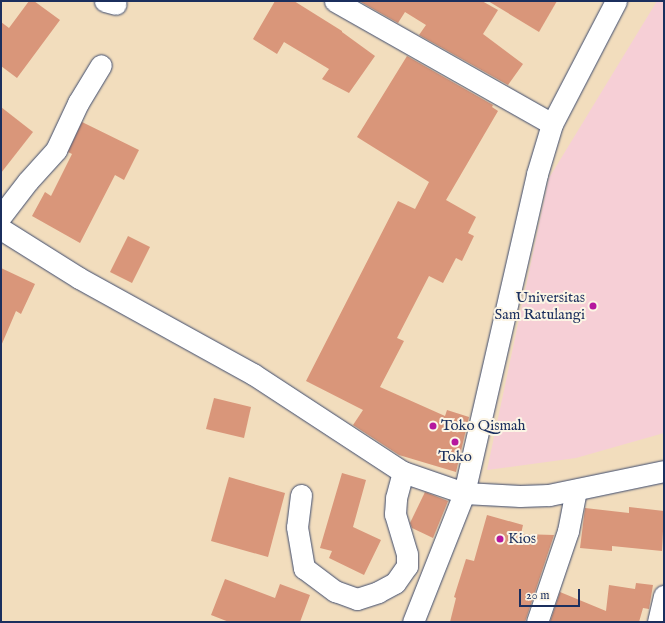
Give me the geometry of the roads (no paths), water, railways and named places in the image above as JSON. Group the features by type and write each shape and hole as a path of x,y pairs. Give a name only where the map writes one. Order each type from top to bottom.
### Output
{"street":[{"path":"335,1 552,124"},
{"path":"414,622 464,493 536,174 552,124 613,2"},
{"path":"1,216 28,180 56,150 78,103 101,65"},
{"path":"1,229 80,278 252,374 403,472 464,493 520,496 549,495 664,471"},
{"path":"301,495 296,527 304,568 335,591 356,599 378,592 395,583 407,566 407,554 395,514 396,498 403,472"},
{"path":"537,622 568,531 576,490"},
{"path":"658,622 664,596"}],"place":[{"name":"Universitas Sam Ratulangi","path":"593,306"},
{"name":"Toko Qismah","path":"433,426"},
{"name":"Toko","path":"455,442"},
{"name":"Kios","path":"500,539"}]}
